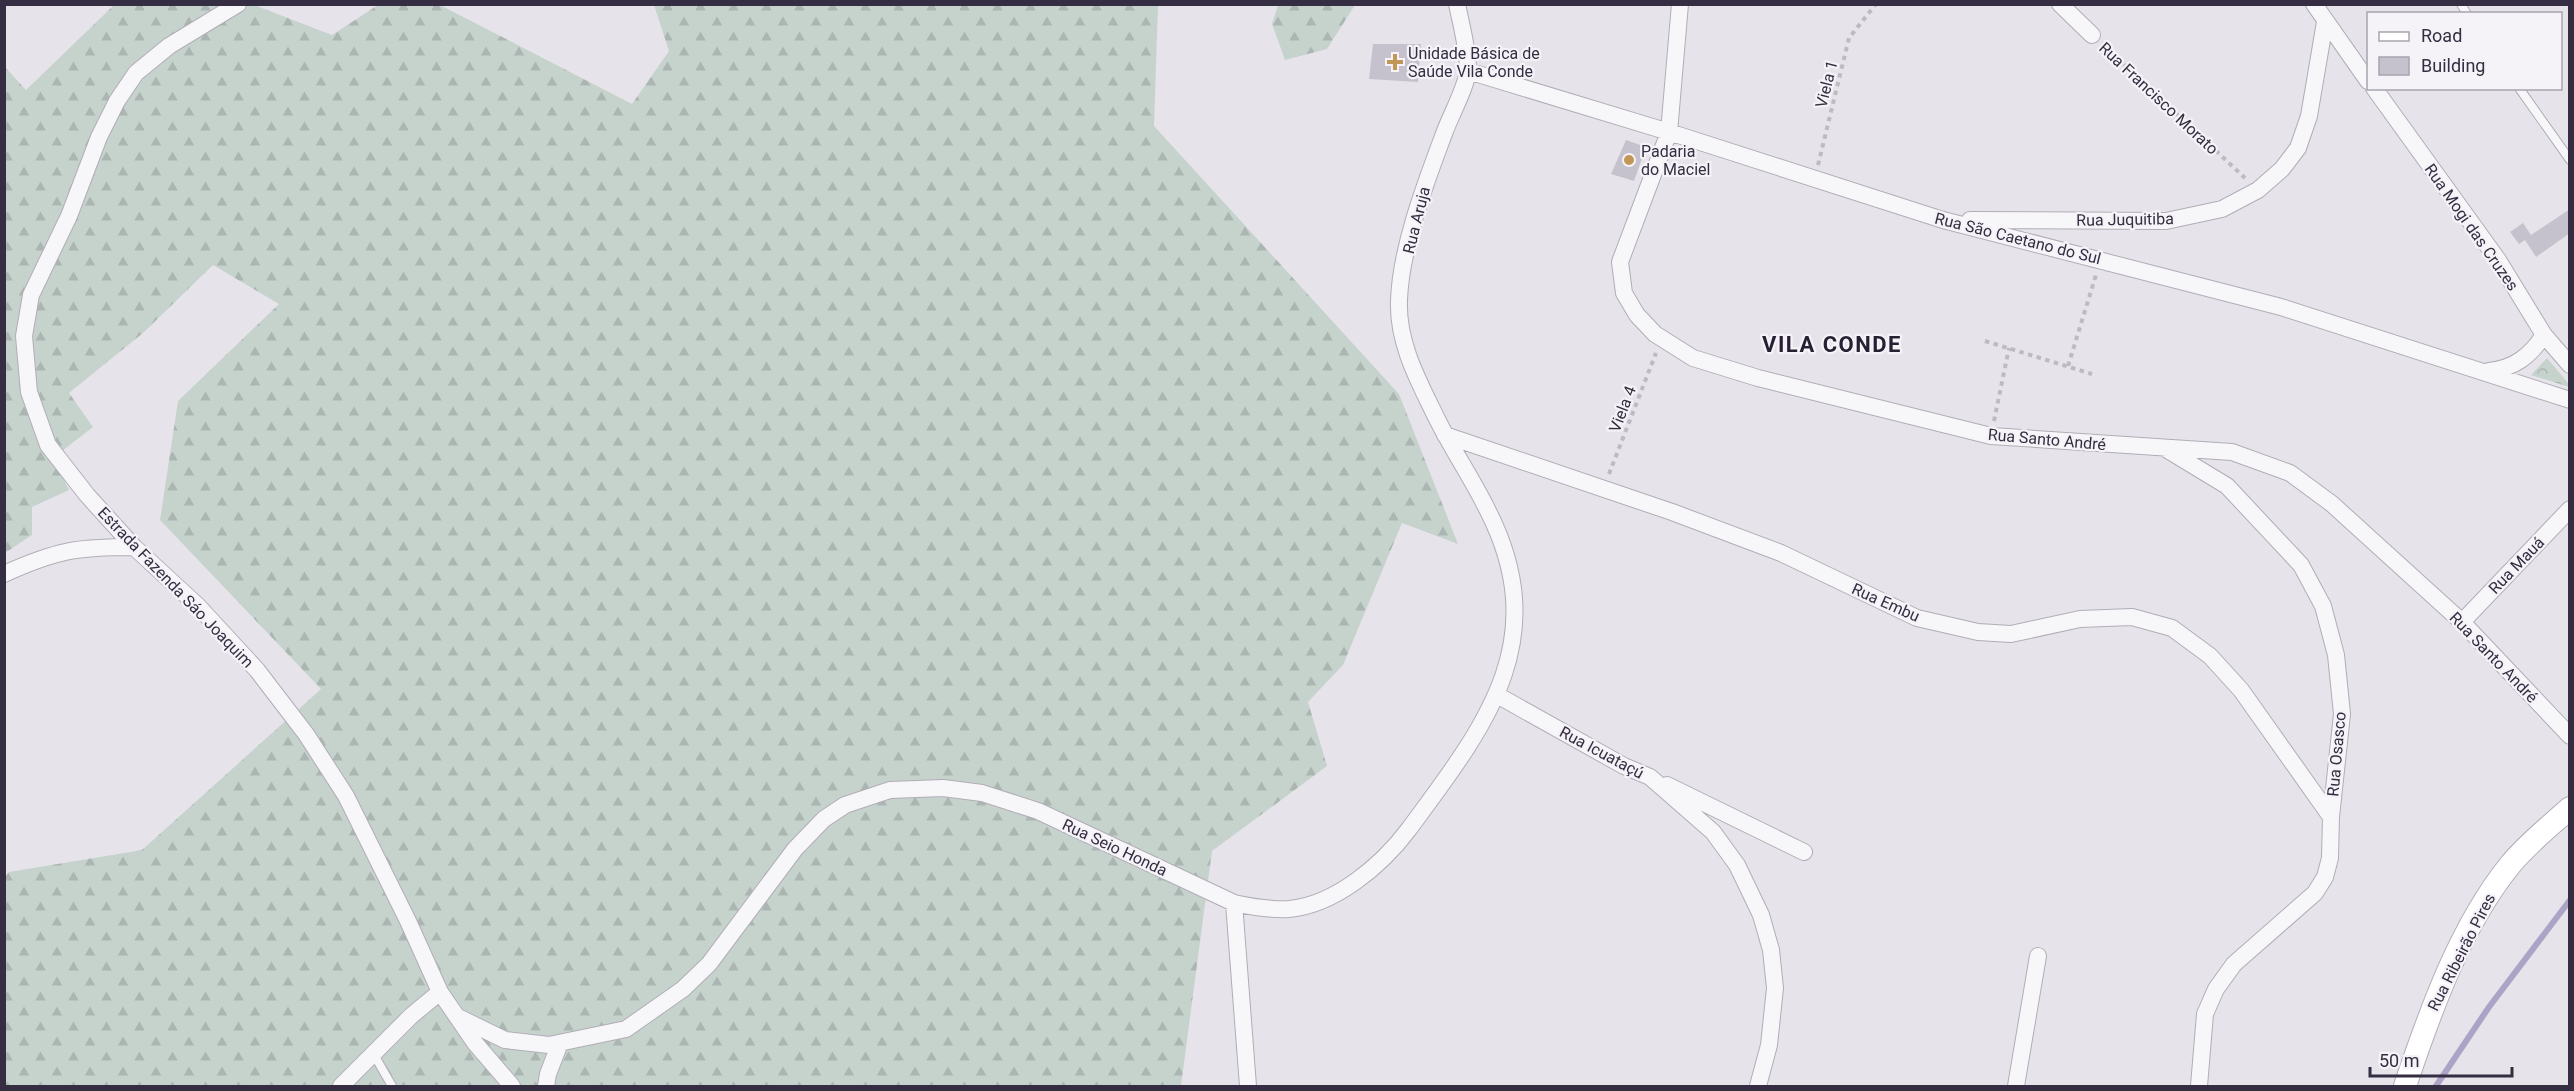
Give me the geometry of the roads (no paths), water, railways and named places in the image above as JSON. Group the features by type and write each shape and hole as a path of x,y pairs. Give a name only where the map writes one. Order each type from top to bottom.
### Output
{"street":[{"name":"Estrada Fazenda Sáo Joaquim","path":"238,4 169,46 136,73 99,137 69,216 31,296 24,336 29,392 48,446 134,547 198,606 250,662 306,735 346,796 408,921 440,992 482,1051 512,1086"},
{"path":"1457,4 1468,71"},
{"name":"Rua Santo André","path":"1680,4 1669,132 1620,262 1624,293 1637,315 1662,338 1693,358 1758,378 1991,436 2232,452 2290,473 2332,504 2462,622 2570,736"},
{"name":"Rua Francisco Morato","path":"2060,4 2092,35"},
{"path":"2314,4 2367,80"},
{"name":"Rua Juquitiba","path":"1943,220 2166,221 2222,209 2258,190 2282,169 2298,148 2309,116 2325,22"},
{"name":"Rua São Caetano do Sul","path":"1468,71 1669,132 1943,220 2281,307 2570,400"},
{"name":"Rua Aruja","path":"1445,435 1412,369 1402,335 1399,301 1409,242 1425,183 1468,71"},
{"name":"Rua Mogi das Cruzes","path":"2375,90 2498,260 2544,335 2570,365"},
{"path":"2482,372 2507,369 2523,360 2544,335"},
{"name":"Rua Embu","path":"1445,435 1604,488 1781,553 1917,618 1978,632 2010,634 2080,618 2132,617 2172,628 2210,656 2241,690 2331,817"},
{"name":"Rua Seio Honda","path":"458,1017 505,1040 549,1045 626,1029 683,989 709,964 795,849 824,819 845,805 890,790 943,788 982,793 1027,807 1234,903 1260,909 1291,909 1336,894 1374,866 1400,841 1469,748 1497,695 1511,655 1515,604 1510,564 1489,512 1445,435"},
{"name":"Rua Osasco","path":"2163,447 2227,486 2301,565 2323,606 2336,655 2342,714 2331,817 2330,858 2325,877 2315,893 2234,964 2216,989 2205,1014 2199,1086"},
{"name":"Rua Mauá","path":"2462,622 2570,509"},
{"path":"4,574 43,556 79,547 134,547"},
{"name":"Rua Icuataçú","path":"1497,695 1624,766 1650,777 1713,832 1737,865 1761,915 1771,950 1775,988 1768,1045 1758,1086"},
{"path":"1650,777 1804,852"},
{"name":"Rua Ribeirão Pires","path":"2405,1086 2433,1002 2488,895 2511,863 2570,808"},
{"path":"1234,903 1248,1086"},
{"path":"2016,1086 2038,956"},
{"path":"341,1086 411,1016 440,992"},
{"path":"546,1086 548,1074 560,1043"}],"lane":[{"path":"2520,90 2570,160"},
{"path":"373,1053 392,1086"}],"waterway":[{"path":"2436,1086 2489,1007 2570,900"}],"place":[{"name":"Unidade Básica de Saúde Vila Conde","path":"1395,62"},
{"name":"Padaria do Maciel","path":"1629,160"}],"district":[{"name":"VILA CONDE","path":"1832,344"}]}
